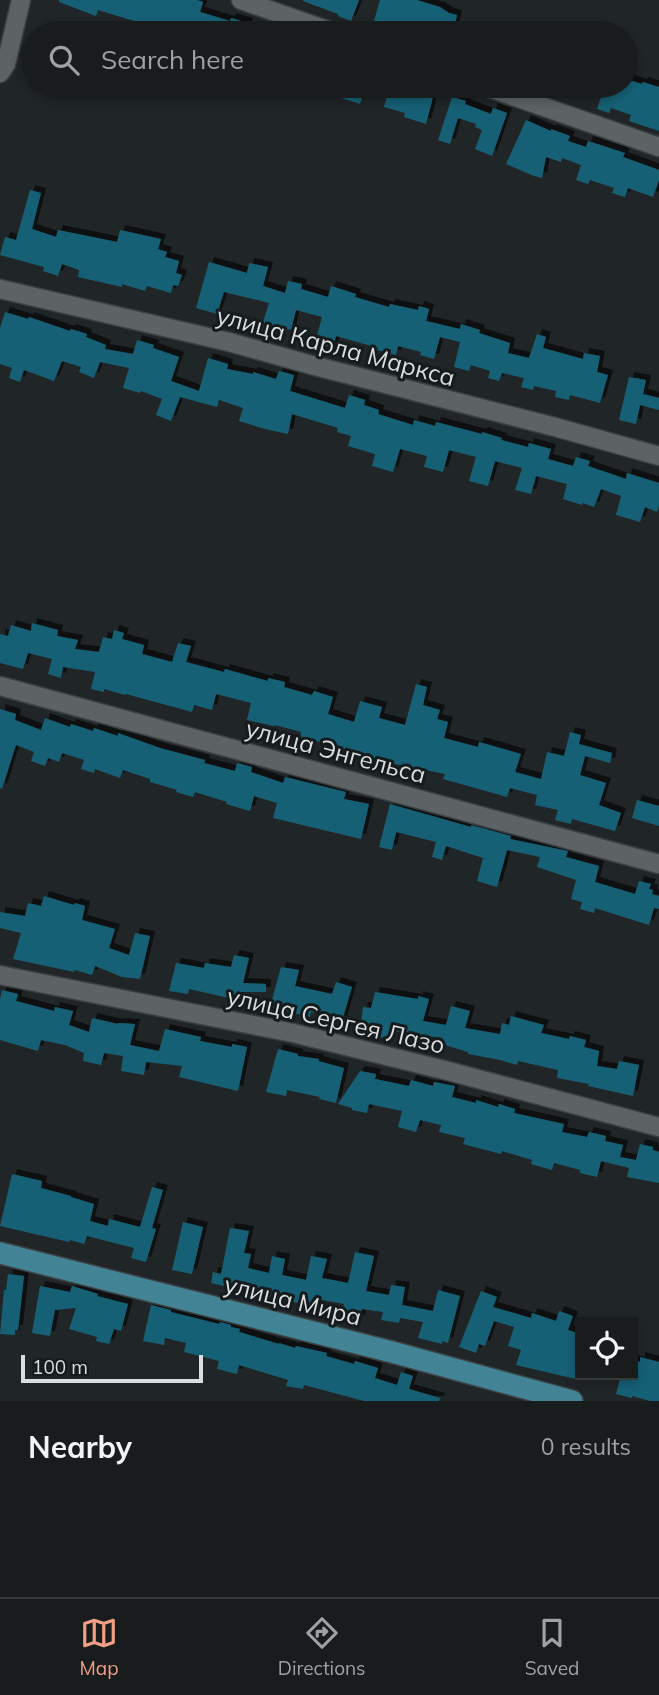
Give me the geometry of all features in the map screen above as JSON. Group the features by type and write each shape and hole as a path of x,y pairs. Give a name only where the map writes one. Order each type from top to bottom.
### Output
{"main road":[{"name":"улица Мира","path":"0,1252 572,1401"}],"street":[{"path":"0,73 6,64 21,0"},
{"path":"241,0 301,21"},
{"path":"518,98 659,147"},
{"name":"улица Карла Маркса","path":"0,289 229,342 659,456"},
{"name":"улица Энгельса","path":"0,687 659,864"},
{"name":"улица Сергея Лазо","path":"0,975 293,1033 659,1127"}],"building":[{"path":"197,0 203,2 200,12 230,21 134,21 98,10 96,16 59,2"},
{"path":"303,0 359,0 351,21"},
{"path":"380,0 417,0 457,15 456,21 374,21"},
{"path":"638,83 659,87 659,131 629,121 631,115 611,108 609,113 597,109 601,98 638,98"},
{"path":"341,98 362,98 360,104"},
{"path":"387,98 433,98 426,124 404,117 405,113 384,107"},
{"path":"452,98 466,101 465,104 491,114 493,108 507,113 492,156 475,149 482,130 475,127 476,124 458,118 450,144 438,140"},
{"path":"526,120 570,136 568,141 586,147 588,141 625,153 623,157 659,170 659,180 653,197 628,188 625,197 612,193 614,188 590,180 588,184 576,180 581,165 562,158 561,162 546,157 542,178 506,164"},
{"path":"30,190 41,193 32,229 56,237 58,230 117,242 120,230 161,239 158,249 167,252 165,257 179,261 176,273 182,275 178,286 173,285 171,293 147,286 145,291 122,284 122,287 78,277 79,270 62,264 58,276 43,271 44,267 0,255 5,237 16,240"},
{"path":"209,262 247,273 249,263 268,267 263,286 285,293 288,281 302,284 301,289 328,297 331,286 356,294 355,297 389,307 390,304 418,310 419,306 429,309 426,321 460,329 461,324 480,330 479,333 510,343 508,353 529,358 537,334 546,337 543,348 583,359 584,353 600,356 597,372 608,375 600,403 570,395 569,400 555,397 556,391 534,386 533,390 521,387 524,378 502,373 499,381 488,378 490,371 471,365 469,371 454,367 460,342 440,337 434,359 420,355 421,352 398,346 396,355 336,336 333,348 315,343 322,317 296,310 291,330 274,326 271,336 260,332 269,303 224,292 217,314 196,308"},
{"path":"5,312 87,334 86,337 106,345 105,349 133,354 137,340 154,345 153,348 179,357 171,381 199,391 208,358 228,364 227,369 253,372 276,379 279,371 294,375 290,391 345,408 349,395 365,400 364,405 379,410 378,414 413,425 414,420 435,426 436,422 482,432 528,447 529,443 551,449 548,459 573,466 576,457 590,461 588,466 626,479 627,473 659,483 659,506 657,512 645,507 640,522 616,515 621,496 601,489 594,507 563,499 567,484 536,476 531,494 515,490 522,468 495,461 488,486 469,481 476,457 449,450 443,472 424,467 427,456 400,449 393,472 372,466 375,454 348,446 351,436 337,432 338,428 292,414 288,434 265,429 239,421 243,408 219,400 217,407 180,397 171,421 156,415 162,399 123,388 129,368 100,362 94,378 79,372 81,367 62,361 54,381 24,370 20,382 9,378 12,368 0,364 0,328"},
{"path":"629,377 646,380 643,394 659,398 659,410 640,405 636,424 619,420"},
{"path":"32,623 58,630 57,636 78,640 75,649 99,652 103,637 112,639 114,630 124,633 122,639 144,645 142,654 172,662 178,643 191,646 186,662 268,681 268,678 285,682 284,687 312,695 314,691 333,697 328,714 354,722 360,701 382,707 379,718 405,725 416,684 427,687 423,705 440,710 437,719 448,722 444,738 478,747 479,742 521,754 515,772 541,779 547,752 564,756 570,732 581,735 579,744 612,753 610,763 585,756 580,775 606,783 599,805 621,813 615,831 572,819 571,824 555,820 558,810 535,805 537,795 510,788 507,797 443,779 445,774 390,763 389,768 374,764 376,759 300,737 301,732 247,720 251,703 216,694 212,710 194,705 192,712 126,694 91,689 95,672 63,667 61,678 48,674 52,659 28,653 23,669 0,663 0,634 8,636 11,625 31,631"},
{"path":"0,709 16,714 15,720 41,730 45,718 70,727 71,724 118,736 118,733 235,771 237,763 252,767 251,772 283,783 285,777 346,792 344,799 369,804 361,839 273,818 277,803 254,796 250,811 195,792 193,797 176,792 177,790 123,770 120,778 95,769 94,773 81,769 84,760 62,753 59,762 48,758 45,766 31,761 34,752 16,745 2,789"},
{"path":"637,800 659,806 659,826 632,818"},
{"path":"390,804 511,836 510,839 568,851 566,857 599,866 595,882 635,894 639,881 651,884 649,889 653,890 652,894 659,896 659,909 654,908 649,925 595,908 594,913 580,909 582,902 571,899 576,880 537,867 540,857 507,850 497,887 477,881 483,858 446,846 442,860 432,857 436,842 396,832 392,850 379,847"},
{"path":"44,896 85,906 82,920 115,929 109,948 129,955 135,933 150,936 140,979 122,977 95,966 92,975 13,959 21,933 0,928 0,912 25,916 28,903 41,906"},
{"path":"234,955 249,958 243,983 266,984 266,992 240,992 238,1000 189,989 188,994 169,991 176,963 204,968 205,963 231,967"},
{"path":"281,967 299,970 295,986 332,994 336,982 352,987 342,1021 311,1012 310,1017 270,1007"},
{"path":"2,990 18,994 16,1001 54,1011 55,1007 73,1011 69,1025 89,1032 92,1018 118,1024 135,1024 130,1045 159,1051 165,1029 201,1037 200,1041 247,1047 238,1091 179,1077 182,1066 146,1062 144,1075 121,1071 123,1056 104,1053 101,1065 83,1061 84,1053 65,1045 41,1040 38,1051 0,1040"},
{"path":"375,992 429,999 423,1021 446,1025 451,1006 470,1011 465,1028 500,1034 502,1023 509,1025 511,1016 544,1025 541,1033 586,1040 584,1047 599,1051 597,1066 617,1069 619,1061 639,1065 633,1096 557,1078 558,1070 518,1061 517,1065 468,1054 441,1044 443,1038 391,1031 389,1039 376,1036 378,1027 361,1023 363,1007 371,1008"},
{"path":"278,1049 344,1068 336,1103 287,1090 286,1096 266,1092"},
{"path":"360,1071 376,1074 375,1079 409,1086 411,1080 433,1086 434,1082 455,1086 452,1097 476,1103 476,1100 498,1107 499,1104 515,1109 514,1113 564,1124 562,1132 587,1137 589,1132 606,1136 605,1141 623,1145 620,1157 636,1160 640,1144 653,1147 653,1150 659,1152 659,1183 627,1177 629,1168 601,1161 597,1177 554,1163 552,1170 531,1164 532,1160 502,1151 501,1154 463,1144 465,1138 439,1132 441,1125 420,1120 416,1132 398,1127 402,1111 369,1104 367,1113 338,1104"},
{"path":"12,1174 42,1181 41,1188 94,1204 90,1221 108,1226 109,1219 140,1227 152,1187 163,1190 152,1228 156,1229 146,1262 131,1258 134,1248 87,1236 84,1244 0,1226"},
{"path":"183,1222 203,1227 192,1274 172,1270"},
{"path":"230,1228 249,1231 244,1253 251,1254 248,1268 269,1273 272,1256 285,1259 282,1275 306,1280 311,1256 327,1259 322,1278 348,1283 355,1252 374,1256 366,1291 389,1295 391,1285 405,1287 402,1305 433,1311 438,1290 460,1296 448,1343 418,1338 423,1322 400,1318 399,1323 381,1320 383,1312 362,1309 360,1320 341,1316 344,1304 317,1299 315,1307 211,1283 213,1272 221,1274"},
{"path":"8,1274 24,1276 18,1330 15,1330 15,1335 0,1334"},
{"path":"40,1286 70,1292 72,1286 128,1304 121,1331 114,1329 109,1344 96,1341 97,1337 69,1329 76,1308 55,1310 50,1336 32,1333"},
{"path":"481,1291 497,1297 493,1307 531,1318 532,1313 556,1321 559,1311 573,1316 568,1330 575,1332 575,1379 516,1365 521,1350 508,1346 514,1327 494,1321 485,1346 479,1344 476,1353 459,1347"},
{"path":"151,1305 231,1325 240,1329 239,1332 279,1344 327,1353 326,1356 378,1368 375,1378 397,1385 401,1372 413,1376 409,1389 440,1398 439,1401 364,1401 304,1385 303,1389 286,1386 288,1380 239,1365 237,1374 217,1369 219,1361 184,1352 186,1343 165,1338 164,1345 143,1341"},
{"path":"640,1357 659,1362 659,1401 616,1394 620,1380 638,1380"}]}
